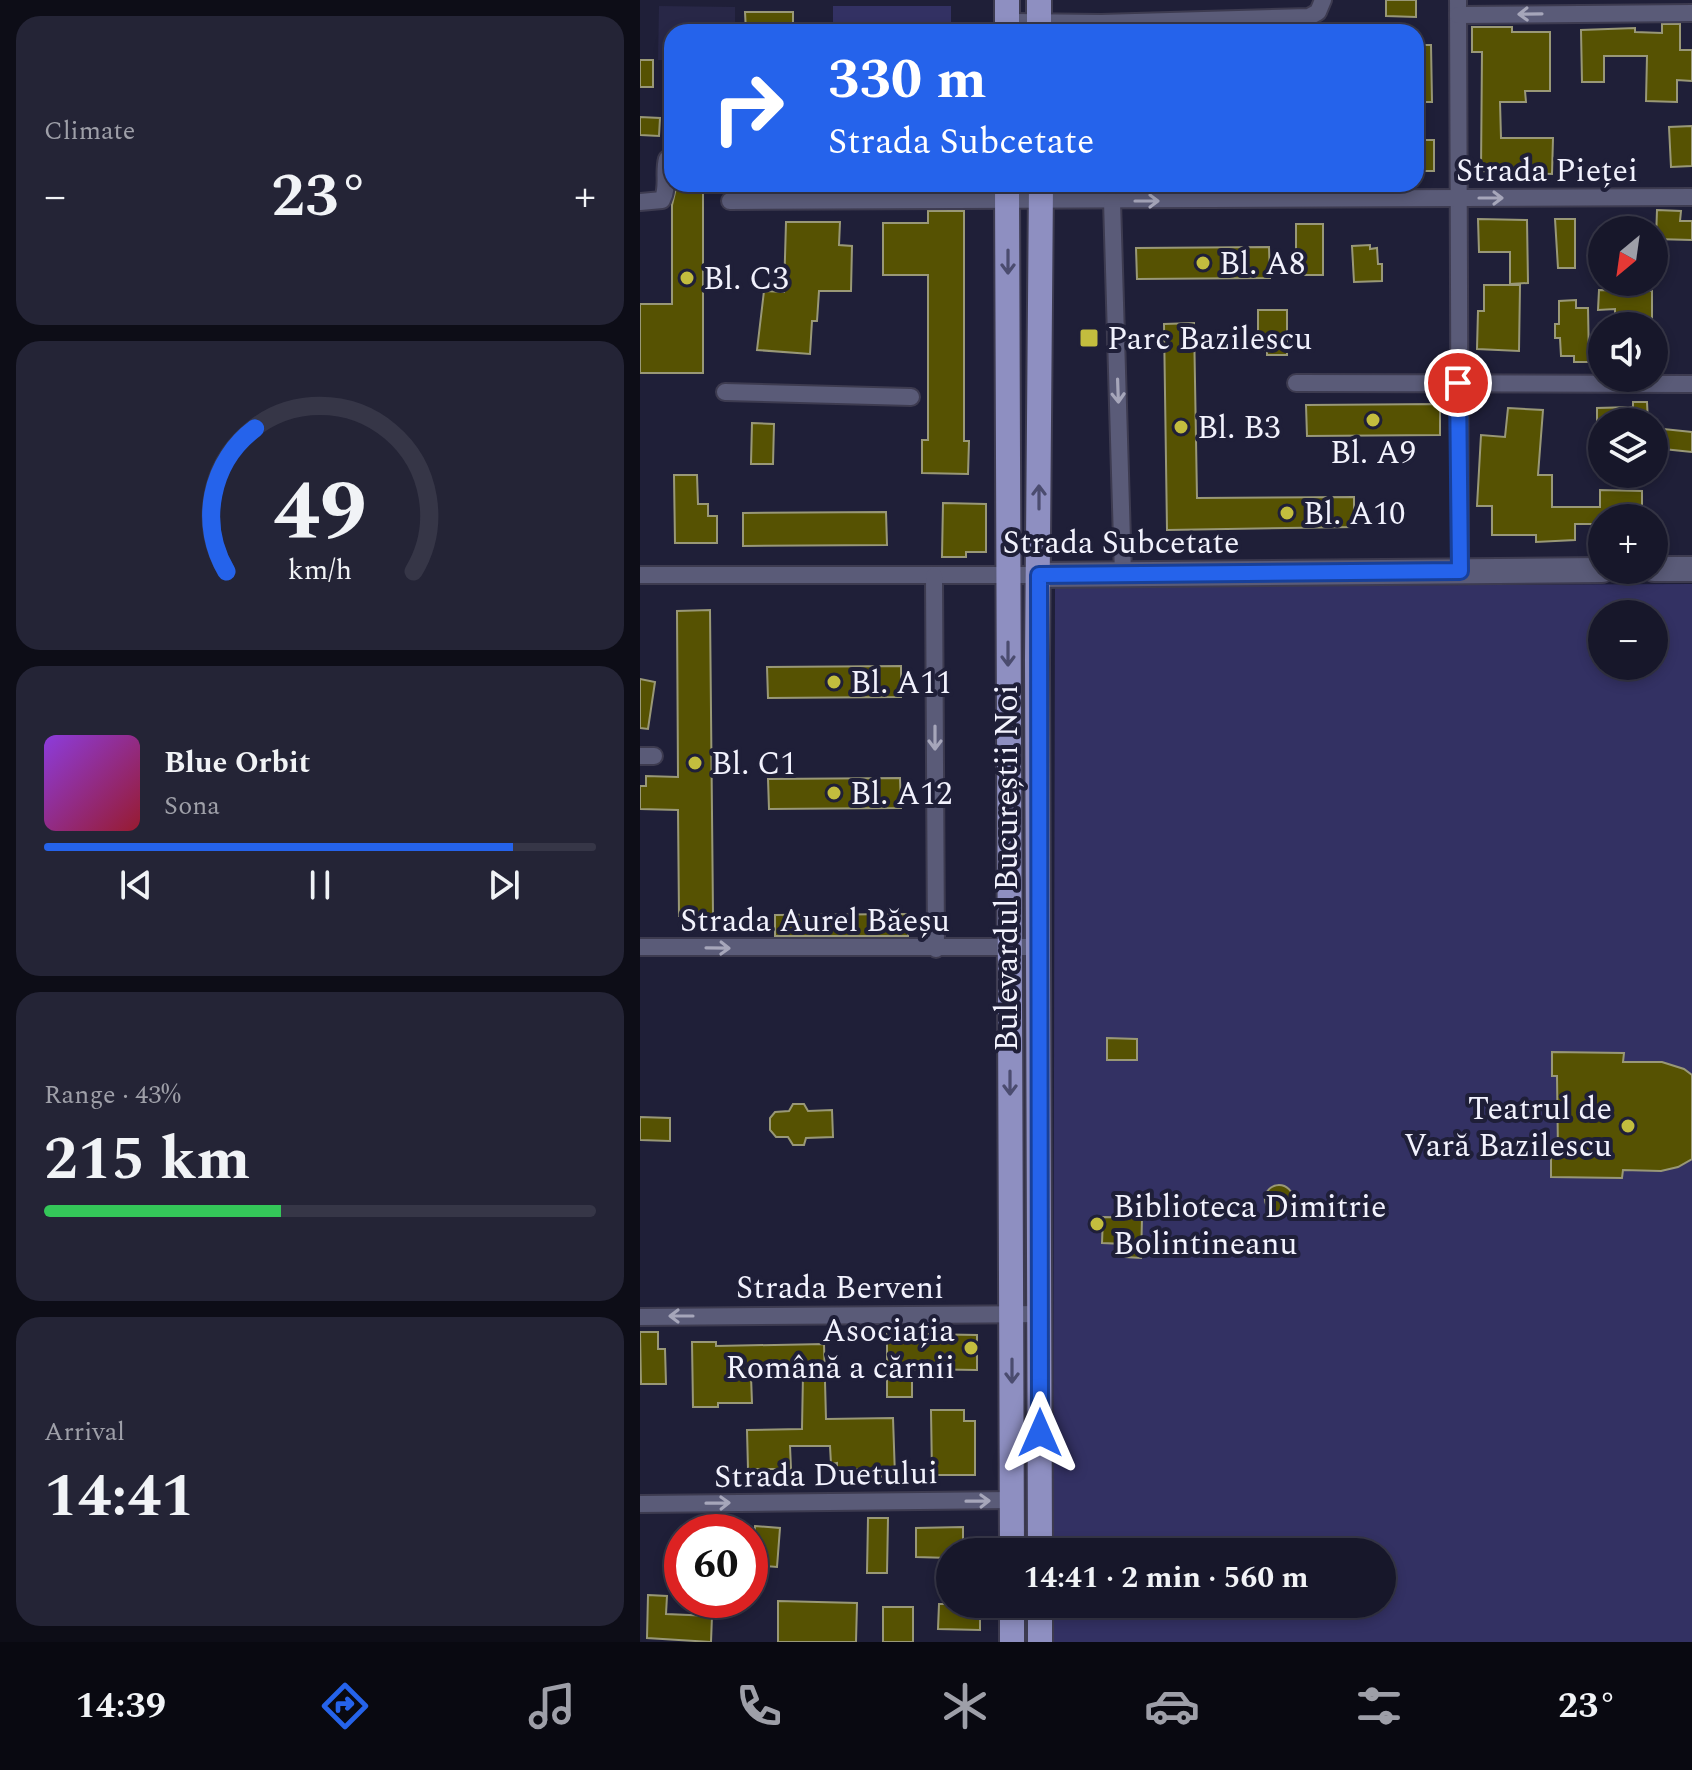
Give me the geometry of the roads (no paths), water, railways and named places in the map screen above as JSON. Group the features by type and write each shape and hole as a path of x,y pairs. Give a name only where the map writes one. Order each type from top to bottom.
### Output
{"main road":[{"name":"Bulevardul Bucureștii Noi","path":"1040,1538 1038,947 1041,192"},
{"name":"Bulevardul Bucureștii Noi","path":"1007,193 1012,1538"},
{"path":"1012,1618 1012,1642"},
{"path":"1040,1618 1040,1642"}],"street":[{"path":"1007,18 1101,23 1309,17 1320,6"},
{"path":"1460,571 1458,8 1692,13"},
{"path":"640,202 662,200 665,192"},
{"name":"Strada Pieței","path":"730,201 1041,192 1112,201 1692,197"},
{"path":"1112,201 1123,575"},
{"path":"1296,383 1692,384"},
{"path":"725,392 911,397"},
{"path":"1668,569 1692,569"},
{"name":"Strada Subcetate","path":"640,575 1008,576 1588,570"},
{"path":"934,576 936,949"},
{"name":"Strada Aurel Băeșu","path":"640,947 1038,947"},
{"name":"Strada Berveni","path":"640,1317 1040,1314"},
{"name":"Strada Duetului","path":"640,1504 1012,1500"}],"place":[{"name":"Bl. A8","path":"1203,263"},
{"name":"Bl. C3","path":"687,278"},
{"name":"Parc Bazilescu","path":"1089,338"},
{"name":"Bl. A9","path":"1373,420"},
{"name":"Bl. B3","path":"1181,427"},
{"name":"Bl. A10","path":"1287,513"},
{"name":"Bl. A11","path":"834,682"},
{"name":"Bl. C1","path":"695,763"},
{"name":"Bl. A12","path":"834,793"},
{"name":"Teatrul de Vară Bazilescu","path":"1628,1126"},
{"name":"Biblioteca Dimitrie Bolintineanu","path":"1097,1224"},
{"name":"Asociația Română a cărnii","path":"971,1348"}]}
